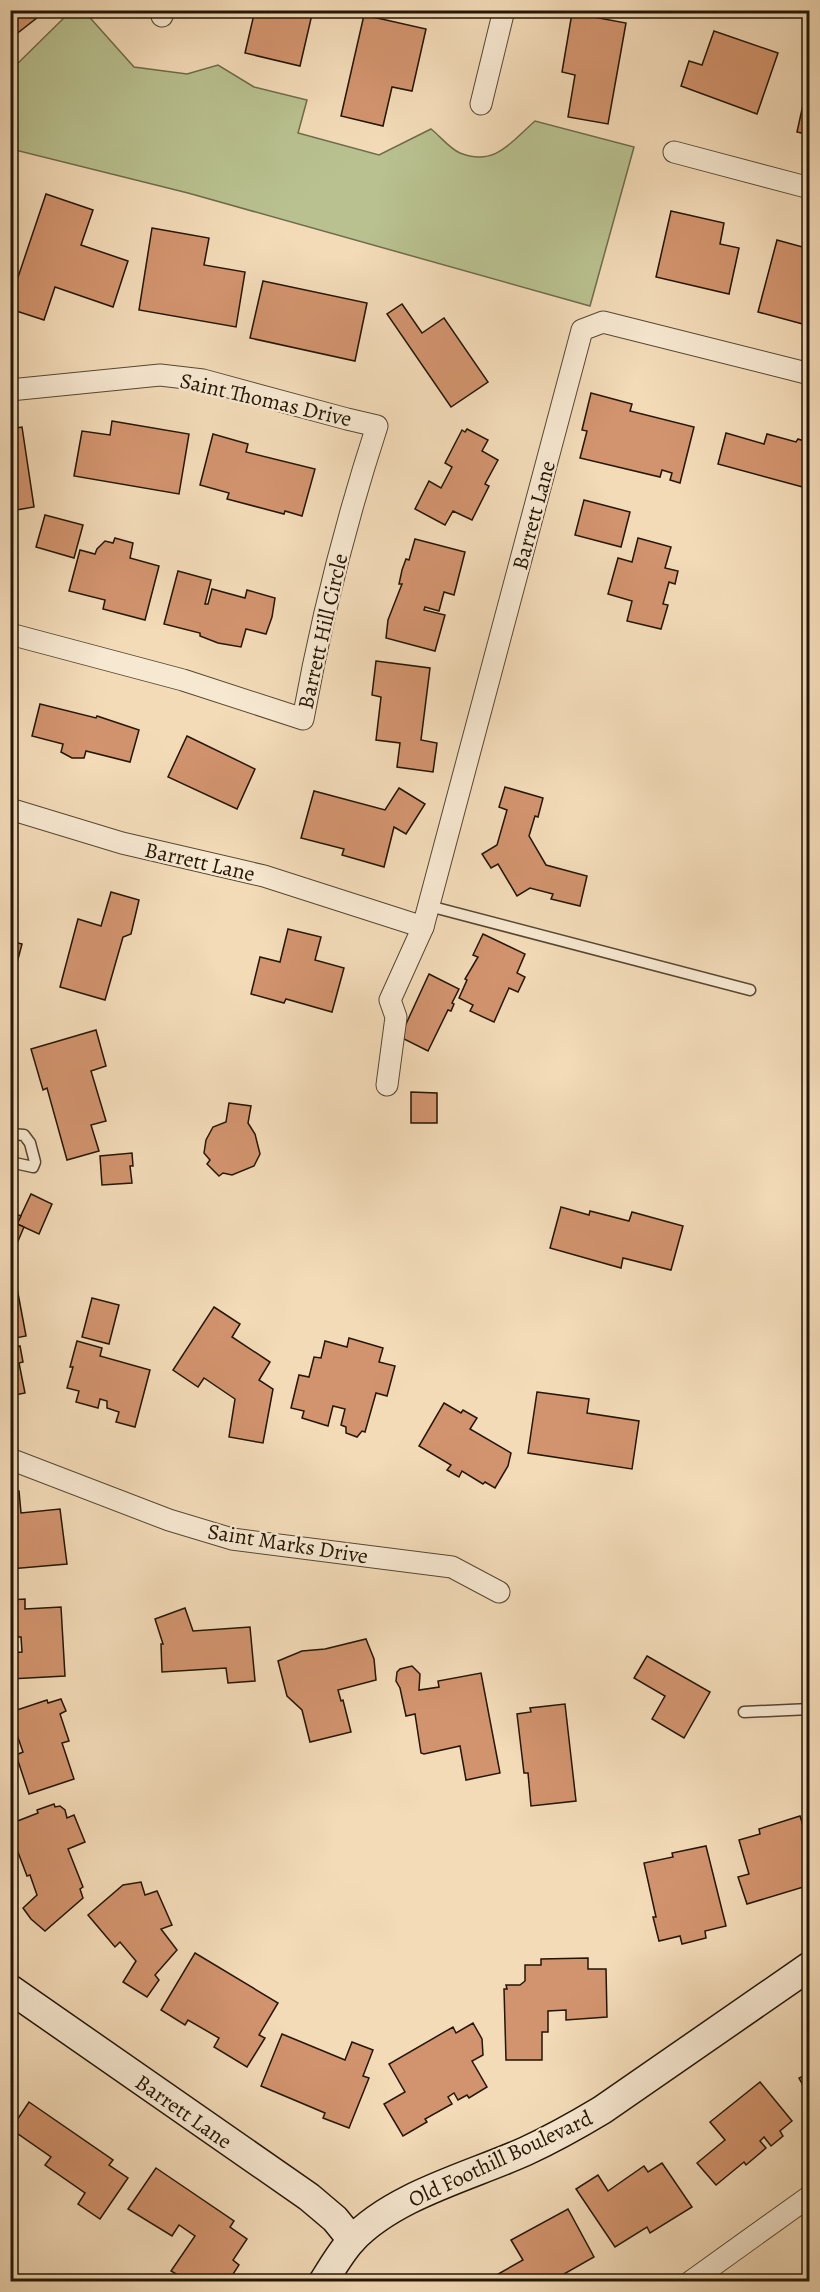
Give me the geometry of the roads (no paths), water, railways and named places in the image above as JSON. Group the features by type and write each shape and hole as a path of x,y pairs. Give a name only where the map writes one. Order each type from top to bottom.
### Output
{"street":[{"path":"481,104 504,10"},
{"path":"674,152 810,188"},
{"name":"Barrett Lane","path":"387,1085 396,1017 390,1000 426,917 582,330 603,322 810,374"},
{"name":"Saint Thomas Drive","path":"10,390 160,375 203,380 377,426"},
{"name":"Barrett Hill Circle","path":"10,634 183,680 303,719 314,663 357,485 377,426"},
{"name":"Barrett Lane","path":"10,809 122,843 426,917"},
{"name":"Saint Marks Drive","path":"10,1459 169,1520 232,1539 452,1567 499,1592"},
{"name":"Old Foothill Boulevard","path":"323,2282 352,2240 394,2208 426,2192 525,2151 593,2115 810,1966"},
{"name":"Barrett Lane","path":"10,1989 309,2197 335,2219 352,2240"},
{"path":"690,2282 810,2196"}],"lane":[{"path":"426,917 750,990"},
{"path":"10,1134 16,1133 24,1136 30,1143 36,1162 33,1167 10,1162"},
{"path":"744,1712 810,1709"}]}
